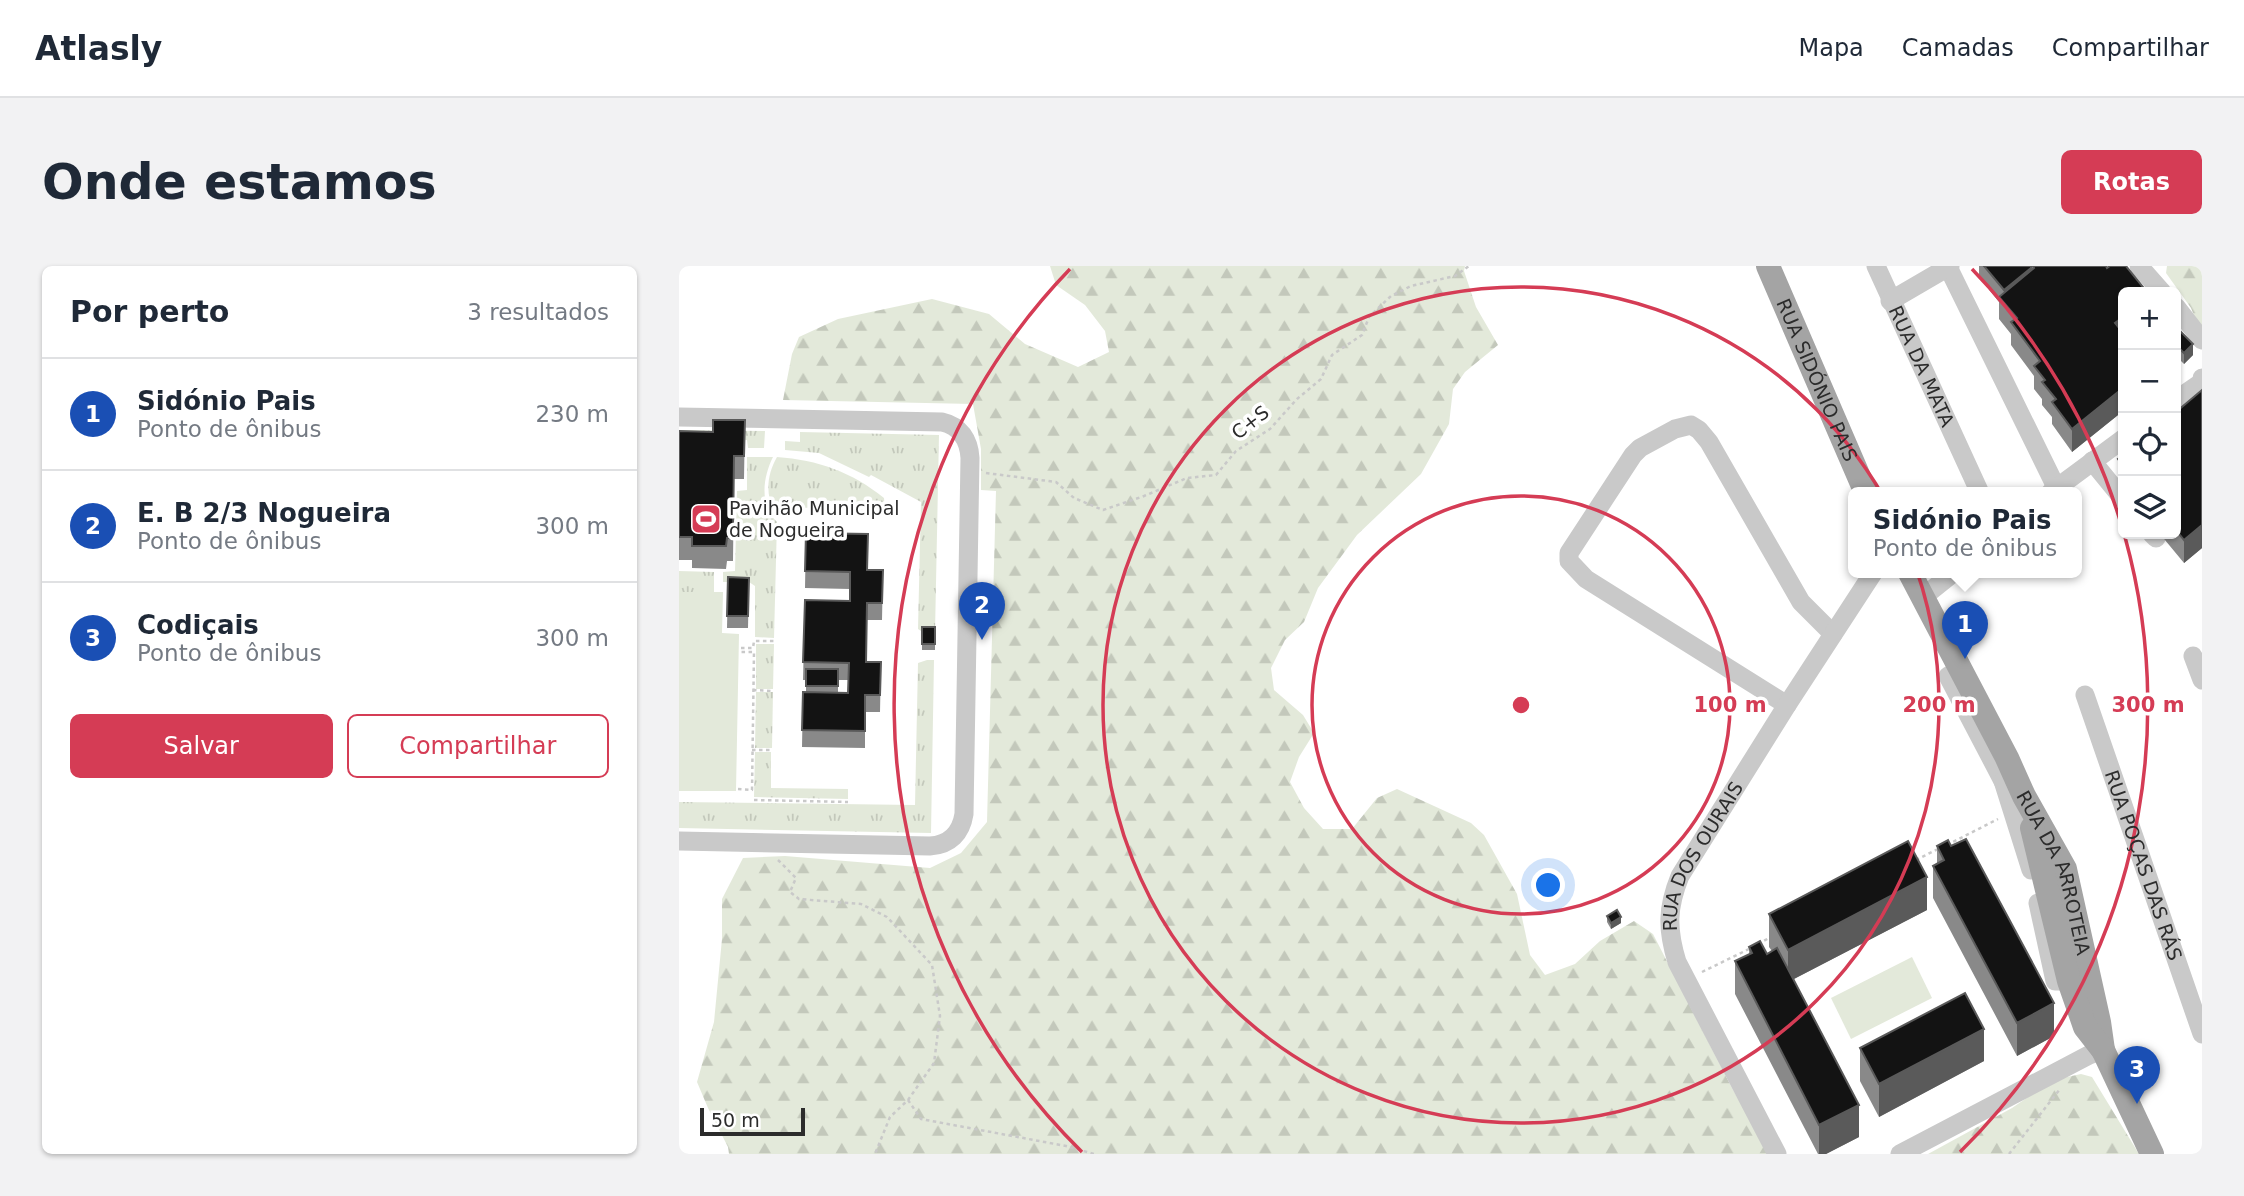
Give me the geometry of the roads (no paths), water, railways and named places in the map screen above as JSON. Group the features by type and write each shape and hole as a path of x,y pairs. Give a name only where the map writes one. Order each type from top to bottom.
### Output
{"main road":[{"name":"RUA SIDÓNIO PAIS","path":"1767,266 1863,487"},
{"path":"1913,578 1961,669 2014,792"},
{"name":"RUA DA ARROTEIA","path":"2014,792 2085,1027 2103,1050 2152,1154"},
{"name":"RUA DA ARROTEIA","path":"2014,792 2065,869 2103,1050"}],"street":[{"path":"1876,266 1890,301"},
{"path":"2139,266 2158,287"},
{"name":"RUA DA MATA","path":"1977,487 1890,301 1949,267 2052,487"},
{"path":"2181,313 2202,340"},
{"path":"2181,396 2202,381"},
{"path":"679,417 946,422 958,429 966,440 970,471 964,814 958,832 946,843 930,846 679,841"},
{"path":"1787,705 1586,579 1570,561 1569,553 1640,448 1675,429 1691,425 1699,430 1709,442 1801,602 1833,634"},
{"path":"2057,487 2118,443"},
{"path":"2092,461 2118,493"},
{"name":"RUA DOS OURAIS","path":"1777,1154 1677,962 1669,923 1671,899 1680,876 1870,578"},
{"path":"1923,597 1947,578"},
{"path":"2193,656 2202,680"},
{"name":"RUA POÇAS DAS RÁS","path":"2085,695 2202,1034"},
{"path":"1900,1154 2103,1050"}],"place":[{"name":"Pavihão Municipal de Nogueira","path":"706,519"},
{"name":"E. B 2/3 Nogueira","path":"982,640"},
{"name":"Sidónio Pais","path":"1965,659"},
{"name":"Codiçais","path":"2137,1104"}]}
